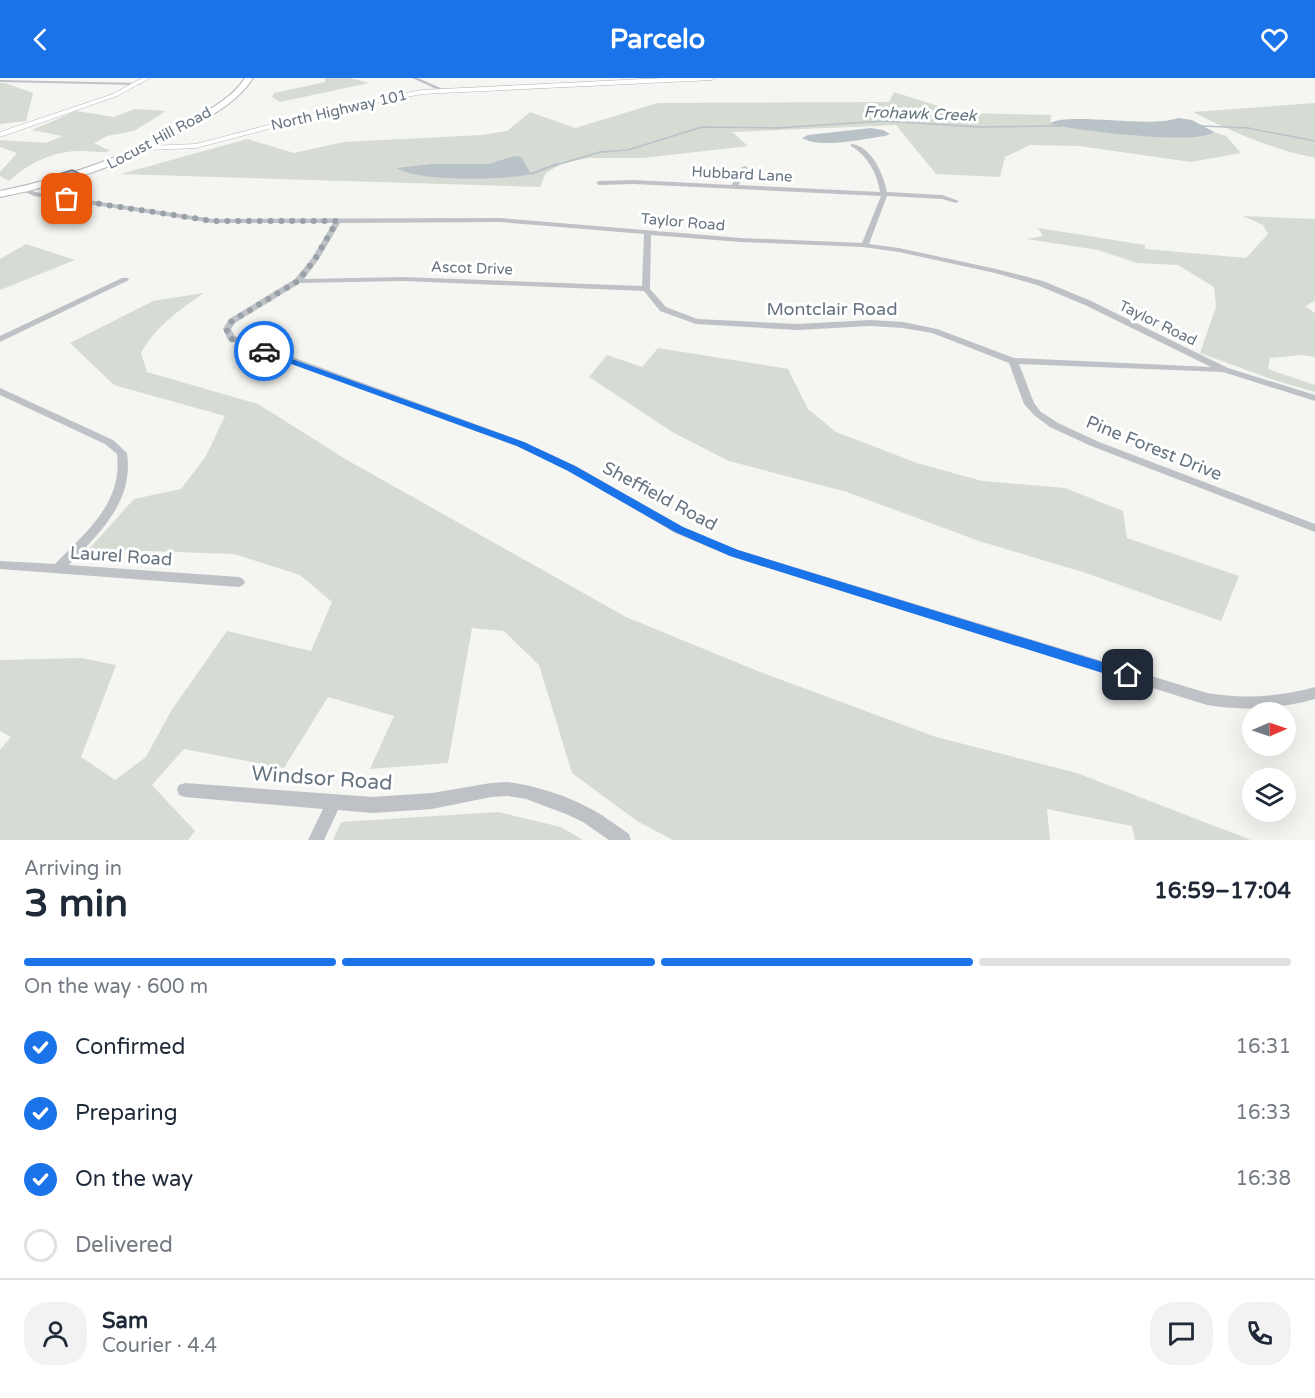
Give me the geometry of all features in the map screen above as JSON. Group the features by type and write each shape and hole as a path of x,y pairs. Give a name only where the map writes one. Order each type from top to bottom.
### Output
{"main road":[{"path":"0,135 115,95 147,78"},
{"name":"Locust Hill Road","path":"0,194 88,173 148,148 234,97 247,85 249,78"},
{"name":"North Highway 101","path":"148,148 196,146 351,105 443,90 712,78"}],"street":[{"path":"414,78 443,90"},
{"path":"0,81 139,84"},
{"path":"853,146 864,151 880,178 884,194 865,245"},
{"path":"735,187 740,170 745,168"},
{"name":"Hubbard Lane","path":"599,183 884,194 942,197 957,201"},
{"name":"Taylor Road","path":"24,190 34,194 201,220 254,222 508,220 741,240 865,245 954,261 1040,283 1088,303 1225,370 1315,398"},
{"name":"Sheffield Road","path":"337,221 315,259 298,281 232,321 227,329 228,336 257,349 520,444 572,468 679,530 734,553 1207,699 1254,705 1278,703 1315,693"},
{"path":"646,289 648,232"},
{"name":"Ascot Drive","path":"298,281 403,279 646,289"},
{"path":"0,339 125,280"},
{"name":"Montclair Road","path":"646,289 663,309 696,321 798,327 870,323 903,325 934,331 1013,361 1225,370"},
{"name":"Pine Forest Drive","path":"1013,361 1029,404 1049,422 1095,444 1315,528"},
{"path":"0,391 109,442 122,453 124,476 117,497 104,516 58,570"},
{"name":"Laurel Road","path":"0,566 239,582"},
{"name":"Windsor Road","path":"185,790 266,795 333,804 393,805 508,789 526,792 569,807 589,816 623,840"},
{"path":"316,840 333,804"}],"shaded area":[{"path":"325,78 350,78 369,83 280,102 272,97 274,93 325,82"},
{"path":"0,83 33,93 26,121 0,124"},
{"path":"894,92 960,113 1051,115 1050,124 1084,130 1162,137 1204,136 1214,132 1226,136 1241,153 1191,162 1079,146 1030,145 1005,157 1000,177 936,174 896,125 732,132 748,146 643,158 588,158 561,164 546,173 540,187 121,174 247,139 294,153 344,142 482,135 507,131 530,112 575,128 658,103 889,102"},
{"path":"1315,103 1315,158 1252,139 1193,112"},
{"path":"135,109 166,111 134,131 107,136 94,143 110,151 77,151 49,156 24,169 9,181 0,176 0,172 17,153 0,147 0,140 46,143 62,136 32,130 76,111 114,117"},
{"path":"1178,118 1192,120 1214,132 1204,136 1185,138 1135,136 1049,124 1058,120 1072,119 1148,122"},
{"path":"871,128 890,134 830,143 819,143 802,138 808,135"},
{"path":"514,156 521,157 531,174 483,178 442,178 407,173 397,168 432,164 489,164"},
{"path":"1243,216 1315,219 1315,301 1305,306 1315,313 1315,357 1302,355 1270,358 1268,369 1315,385 1315,392 1271,379 1200,353 1216,307 1214,287 1178,265 1137,263 1098,250 1027,239 1043,236 1038,228 1145,245 1145,249 1246,258 1268,234 1263,225"},
{"path":"26,244 75,260 0,290 0,259"},
{"path":"204,293 168,320 147,343 141,353 147,372 258,404 347,460 626,617 760,672 936,737 1077,773 1251,840 1135,840 1132,826 1047,809 1050,840 673,840 637,821 572,773 539,665 504,631 472,628 448,763 370,769 394,716 328,697 284,768 184,749 152,785 195,831 188,840 0,840 0,750 11,737 0,731 0,660 81,658 116,665 81,757 115,780 146,757 171,711 227,631 311,651 332,602 300,575 234,554 89,549 134,499 181,489 206,456 225,416 114,385 70,343 153,301"},
{"path":"658,348 788,369 808,409 836,432 917,463 982,481 1065,488 1123,511 1127,538 1239,576 1221,621 1089,574 979,541 847,492 729,461 674,433 589,377 607,355 642,367"},
{"path":"498,812 561,827 583,840 333,840 341,822"}],"building":[{"path":"72,170 87,177 69,182 56,175"}],"waterway":[{"name":"Frohawk Creek","path":"553,166 600,152 628,150 702,127 777,128 884,121 980,127 1061,126"},
{"name":"Frohawk Creek","path":"1202,126 1248,128 1315,141"},
{"name":"Frohawk Creek","path":"531,174 557,164"}],"way so far":[{"path":"67,199 213,221 337,221 315,259 298,281 232,321 227,327 227,334 231,339 264,351"}],"route":[{"path":"264,351 546,455 679,530 734,553 1128,675"}]}
